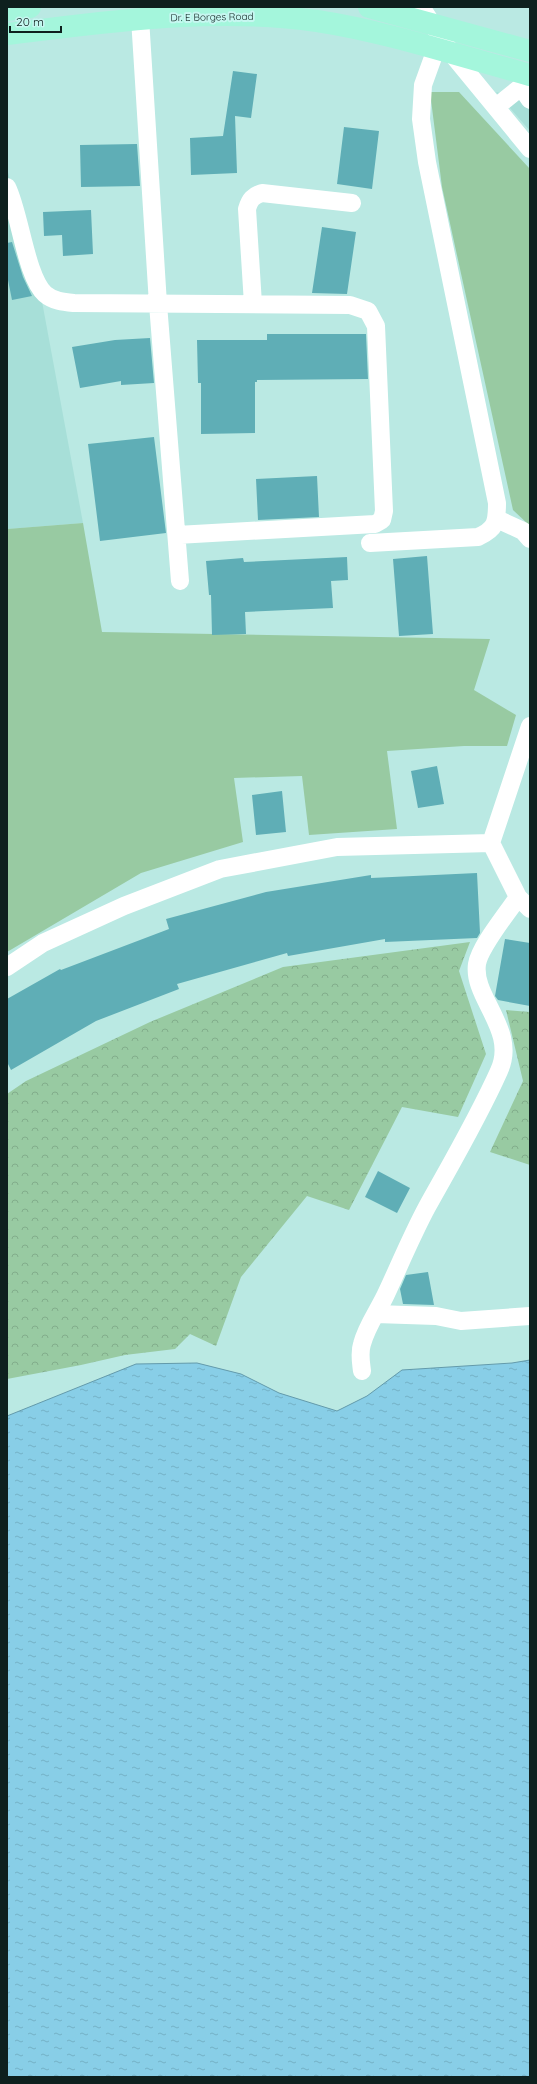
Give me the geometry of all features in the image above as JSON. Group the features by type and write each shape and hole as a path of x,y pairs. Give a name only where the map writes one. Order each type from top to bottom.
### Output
{"main road":[{"path":"7,10 30,7"},
{"path":"369,7 427,15 530,51"},
{"name":"Dr. E Borges Road","path":"7,34 140,18 241,15 316,21 380,33 530,75"}],"street":[{"path":"427,15 444,52 496,107 530,149"},
{"path":"140,18 158,304 180,581"},
{"path":"370,543 478,537 490,532 497,519 497,503 427,162 421,118 423,86 444,52"},
{"path":"496,107 521,87 530,100"},
{"path":"7,187 14,200 34,278 44,293 54,300 74,304 350,305 368,311 376,326 384,511 382,520 375,524 177,536"},
{"path":"253,304 247,209 249,202 254,195 262,193 352,203"},
{"path":"497,519 523,531 530,539"},
{"path":"362,1371 361,1345 366,1332 427,1208 466,1140 500,1068 503,1054 502,1035 478,979 477,965 481,952 524,903 491,843 530,726"},
{"path":"7,967 43,943 124,906 220,870 337,847 491,843"},
{"path":"376,1314 436,1316 461,1321 530,1316"}],"shaded area":[{"path":"496,92 530,101 530,131"},
{"path":"7,169 36,269 83,523 7,529"}],"green space":[{"path":"430,92 459,92 530,169 530,526 513,510 442,187"},
{"path":"83,523 102,632 490,639 474,690 516,715 507,746 464,746 387,751 397,829 309,835 302,776 234,778 243,842 141,873 7,952 7,529"},
{"path":"470,942 459,971 486,1054 458,1117 402,1107 349,1210 307,1196 241,1277 216,1346 190,1334 175,1349 125,1355 7,1379 7,1094 26,1081 150,1022 283,967"},
{"path":"506,1010 530,1012 530,1165 490,1152 523,1081"}],"water":[{"path":"530,1360 530,2077 7,2077 7,1416 136,1364 197,1363 241,1374 279,1393 337,1411 367,1396 402,1370 512,1363"}],"building":[{"path":"233,71 257,74 251,118 235,116 237,173 191,175 190,138 223,136"},
{"path":"344,127 379,131 372,189 337,184"},
{"path":"137,144 140,186 81,187 80,145"},
{"path":"91,210 93,254 63,256 62,235 44,236 43,212"},
{"path":"322,227 356,232 347,294 312,293"},
{"path":"12,242 23,277 32,296 12,300 7,275 7,243"},
{"path":"267,334 366,334 368,379 257,380 257,382 255,382 255,433 201,434 201,383 198,383 197,340 267,340"},
{"path":"150,338 154,383 121,385 121,381 80,388 72,347 115,340"},
{"path":"154,437 166,533 100,541 88,444"},
{"path":"317,476 319,517 258,520 256,479"},
{"path":"427,556 433,634 399,636 393,559"},
{"path":"347,557 348,580 331,581 333,608 245,612 246,634 212,635 211,595 209,595 206,561 243,558 244,562"},
{"path":"437,766 444,804 418,808 411,771"},
{"path":"282,791 286,832 256,835 252,795"},
{"path":"477,873 480,933 477,938 385,942 385,939 288,956 287,953 177,984 179,989 96,1021 11,1070 7,1062 7,999 60,969 61,970 169,929 166,919 266,892 371,875 371,878"},
{"path":"505,939 530,943 530,1006 498,1000 495,996"},
{"path":"378,1171 410,1188 397,1213 365,1197"},
{"path":"428,1272 434,1305 403,1304 400,1289 406,1275"}]}
